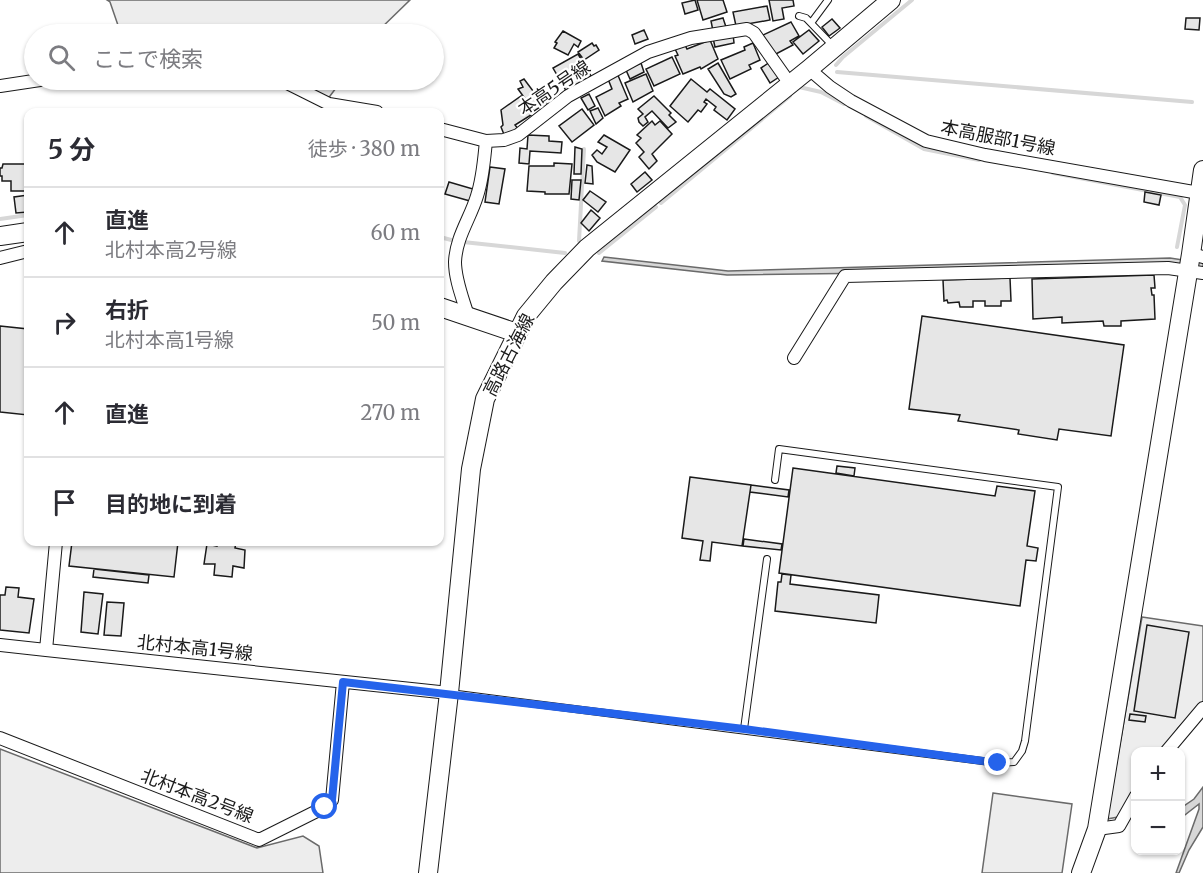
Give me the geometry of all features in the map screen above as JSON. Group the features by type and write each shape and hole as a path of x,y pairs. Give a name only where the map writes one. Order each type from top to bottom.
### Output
{"main road":[{"name":"高路古海線","path":"428,873 449,693 471,469 485,399 526,316 554,282 587,248 891,0"},
{"path":"1081,873 1097,830 1106,764 1196,264 1199,193 1203,170"},
{"path":"0,236 24,233"},
{"path":"444,308 517,333"}],"street":[{"name":"本高5号線","path":"486,141 504,140 518,135 568,96 648,52 691,38 728,31 747,29 754,33 790,84"},
{"name":"本高服部1号線","path":"809,69 844,96 926,141 985,155 1199,193"},
{"path":"0,86 24,82"},
{"path":"301,90 329,104 352,108"},
{"path":"444,130 486,141 477,198 456,248 455,264 458,282 468,316"},
{"path":"0,258 24,252"},
{"path":"794,358 845,276 1168,268 1196,264"},
{"path":"46,650 57,546"},
{"name":"北村本高1号線","path":"0,645 449,693"},
{"name":"北村本高2号線","path":"0,738 259,840 325,807 332,800 343,682"},
{"path":"1170,747 1203,708"},
{"path":"1097,830 1119,826 1133,801"}],"lane":[{"path":"811,23 828,0"},
{"path":"799,16 811,23 835,47"},
{"path":"449,693 998,763 1014,762 1022,751 1025,741 1058,487 779,449 775,480"},
{"path":"744,729 767,559"}],"shaded area":[{"path":"107,0 410,0 385,24 118,24 110,2"},
{"path":"306,90 334,90 327,100"},
{"path":"604,257 728,271 1170,258 1203,261 1203,269 727,275 602,261"},
{"path":"1142,617 1203,626 1203,702 1178,728 1166,747 1131,747 1131,797 1118,817 1107,819"},
{"path":"0,749 257,848 303,836 319,846 323,873 0,873"},
{"path":"1203,787 1203,827 1179,873 1176,873 1182,855 1185,855 1185,848 1199,809 1199,804 1185,815 1185,805 1194,799"},
{"path":"993,793 1072,804 1062,873 982,873"}],"building":[{"path":"695,0 698,10 685,14 682,3"},
{"path":"697,0 723,0 727,12 703,20"},
{"path":"769,0 793,0 794,6 782,8 784,19 773,21"},
{"path":"767,6 770,20 736,26 733,12"},
{"path":"723,18 726,27 713,31 711,21"},
{"path":"1186,18 1200,18 1199,30 1185,29"},
{"path":"832,19 840,28 829,36 822,27"},
{"path":"791,22 799,36 790,41 793,45 774,55 761,36"},
{"path":"644,30 648,39 635,44 632,35"},
{"path":"809,30 819,41 803,54 793,42"},
{"path":"563,31 581,41 578,47 574,44 568,55 554,48 557,43 555,42"},
{"path":"733,34 734,43 715,47 713,38"},
{"path":"710,40 718,59 701,69 700,67 683,74 675,56 678,55 674,47 684,43 687,49"},
{"path":"592,43 599,50 584,60 578,52"},
{"path":"753,43 760,60 749,65 751,69 730,79 721,60 745,50 744,47"},
{"path":"578,54 591,76 578,84 580,87 568,94 553,68"},
{"path":"672,57 680,74 654,86 646,69"},
{"path":"770,62 779,77 770,83 761,68"},
{"path":"641,63 644,72 630,79 626,70"},
{"path":"718,63 736,94 731,97 724,94 708,69"},
{"path":"617,73 628,99 619,103 621,106 605,116 596,97 612,89 608,79"},
{"path":"646,74 653,91 633,102 625,83"},
{"path":"524,79 536,95 540,94 546,103 534,111 518,89 523,87 520,81"},
{"path":"691,79 707,92 710,89 735,109 727,120 714,110 716,107 706,99 704,102 707,104 701,112 698,110 688,122 670,106"},
{"path":"589,94 595,106 588,110 581,98"},
{"path":"521,96 532,110 529,112 531,115 515,125 519,130 505,137 501,127 503,125 501,110"},
{"path":"654,96 671,113 669,115 676,122 668,128 652,111 645,117 648,122 643,126 639,122 638,118 643,114 638,109"},
{"path":"598,108 603,118 596,124 590,111"},
{"path":"582,109 594,125 572,142 559,126"},
{"path":"652,121 655,125 660,121 672,134 652,154 657,161 649,169 639,157 644,152 636,143 641,138 637,135"},
{"path":"528,135 549,136 549,141 562,142 561,153 530,151 529,164 519,163 520,148 527,149"},
{"path":"604,135 630,150 615,172 597,162 592,155 597,150 602,154 607,147 598,142"},
{"path":"575,147 582,149 581,174 574,174"},
{"path":"554,163 572,164 569,194 527,191 529,166 554,166"},
{"path":"3,164 24,164 24,191 11,191 11,181 2,181 2,176 0,176 0,168"},
{"path":"587,165 592,166 593,184 585,183"},
{"path":"490,167 505,169 499,204 485,202"},
{"path":"645,172 652,180 637,192 631,184"},
{"path":"572,180 581,180 579,200 571,199"},
{"path":"449,182 473,189 470,201 445,194"},
{"path":"590,191 606,202 598,212 583,200"},
{"path":"1145,192 1161,195 1159,205 1144,202"},
{"path":"24,196 24,212 16,213 14,197"},
{"path":"591,210 600,218 589,231 581,223"},
{"path":"1154,275 1155,288 1151,288 1152,295 1154,295 1155,319 1121,321 1121,326 1104,326 1103,321 1062,323 1062,317 1033,319 1032,279"},
{"path":"1010,278 1011,301 1001,301 1001,306 985,306 985,301 973,301 973,307 960,307 959,302 944,301 943,280"},
{"path":"922,316 1124,345 1111,436 1059,429 1057,440 1018,434 1019,430 958,421 960,415 909,409"},
{"path":"0,326 24,329 24,415 0,412"},
{"path":"837,466 855,468 854,476 836,473"},
{"path":"793,468 995,496 997,486 1035,491 1027,546 1038,548 1036,561 1026,560 1020,606 779,573"},
{"path":"690,477 751,485 742,546 712,542 710,561 700,560 703,541 682,538"},
{"path":"751,485 789,490 788,497 750,492"},
{"path":"744,539 782,544 781,550 743,546"},
{"path":"72,546 178,546 174,577 69,566"},
{"path":"207,546 235,546 235,548 245,550 244,568 233,566 232,577 214,575 215,564 204,564"},
{"path":"94,569 149,575 148,583 93,577"},
{"path":"782,574 791,575 790,584 879,595 876,623 775,611 778,582 781,582"},
{"path":"6,587 19,588 18,597 34,599 29,633 0,630 0,595 5,595"},
{"path":"84,592 103,594 98,634 81,632"},
{"path":"107,602 124,603 121,636 104,635"},
{"path":"1147,625 1189,632 1175,718 1134,711"},
{"path":"1130,714 1146,716 1145,722 1129,720"}],"waterway":[{"path":"836,65 912,0"},
{"path":"837,72 1192,102"},
{"path":"797,89 799,87 821,92 844,104"},
{"path":"661,203 790,96"},
{"path":"866,116 924,149 979,160"},
{"path":"579,241 584,149"},
{"path":"1053,173 1180,197 1185,205 1177,247"},
{"path":"599,253 656,207"},
{"path":"0,219 24,216"},
{"path":"444,238 455,241"},
{"path":"463,242 565,253"}],"route":[{"path":"325,807 332,800 343,682 744,729 998,763"}]}
